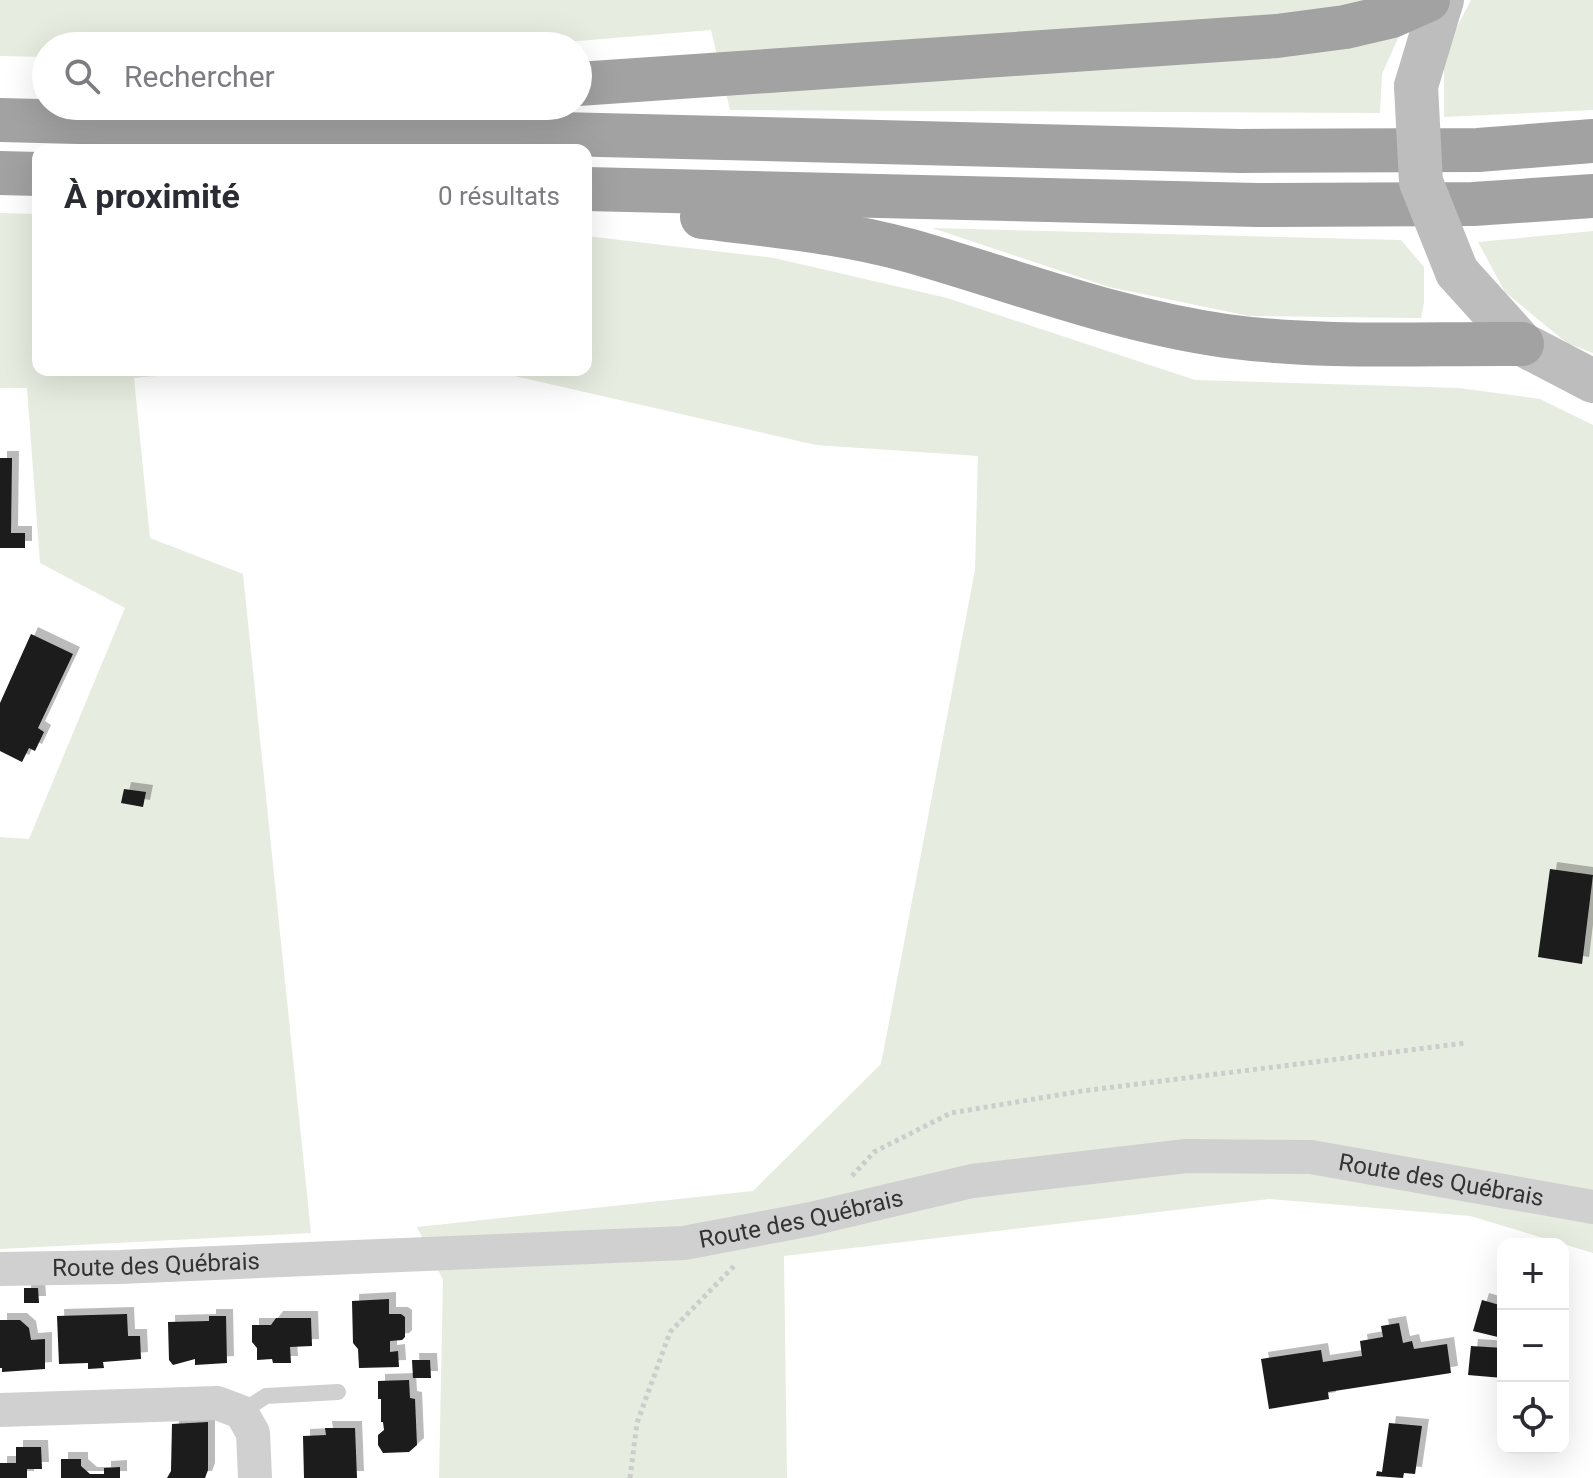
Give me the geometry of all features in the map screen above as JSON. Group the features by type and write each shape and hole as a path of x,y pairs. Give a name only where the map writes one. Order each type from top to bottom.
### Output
{"highway":[{"path":"592,83 1277,36 1345,27 1392,16 1428,0"},
{"path":"0,104 32,94"},
{"path":"0,120 1240,151 1478,150 1593,141"},
{"path":"0,173 32,174"},
{"path":"603,189 1285,205 1473,204 1593,196"},
{"path":"603,189 679,214 797,228 907,250 1126,317 1226,336 1313,342 1522,344"}],"main road":[{"path":"1442,0 1416,86 1421,182 1457,272 1522,344 1593,381"}],"street":[{"name":"Route des Québrais","path":"0,1269 120,1267 684,1243 811,1219 972,1181 1186,1156 1311,1157 1593,1207"},
{"path":"0,1410 217,1403 241,1412 253,1433 255,1478"}],"lane":[{"path":"241,1412 266,1396 338,1392"}],"shaded area":[{"path":"0,0 1415,0 1382,74 1380,113 730,110 711,30 592,40 592,32 32,32 32,57 0,56"},
{"path":"1471,0 1593,0 1593,110 1444,117 1444,52"},
{"path":"0,213 32,214 32,376 156,376 134,378 150,538 243,574 311,1233 0,1249 0,837 29,839 125,608 40,563 27,388 0,388"},
{"path":"932,228 1401,240 1424,267 1424,302 1421,318 1249,316 1109,287"},
{"path":"1593,231 1593,353 1567,343 1505,292 1478,242"},
{"path":"592,237 774,258 947,298 1195,380 1459,388 1540,399 1593,425 1593,1253 1569,1246 1569,1238 1543,1238 1470,1216 1269,1199 784,1256 787,1478 439,1478 443,1280 417,1227 753,1191 881,1064 975,570 978,456 816,445 514,376 592,376"}],"building":[{"path":"0,458 12,458 11,533 25,533 25,548 0,548"},
{"path":"31,634 73,654 38,728 44,732 35,751 29,748 22,762 0,751 0,703"},
{"path":"124,789 146,792 143,807 121,803"},
{"path":"1550,869 1593,875 1582,964 1538,957"},
{"path":"24,1288 38,1288 39,1303 24,1303"},
{"path":"389,1299 389,1314 405,1317 405,1337 390,1341 390,1352 398,1351 399,1367 359,1368 358,1349 353,1343 352,1301"},
{"path":"1482,1300 1497,1304 1497,1337 1473,1331"},
{"path":"127,1314 128,1336 140,1336 141,1359 103,1362 104,1368 88,1369 88,1363 59,1364 57,1316"},
{"path":"209,1316 226,1316 227,1363 195,1365 195,1359 173,1365 169,1360 168,1322 209,1321"},
{"path":"276,1318 311,1318 312,1346 290,1347 291,1363 257,1360 257,1348 252,1342 252,1325 271,1325"},
{"path":"0,1320 20,1320 29,1328 31,1340 45,1339 45,1369 2,1372"},
{"path":"1399,1323 1403,1343 1412,1341 1414,1349 1447,1344 1451,1373 1328,1392 1329,1399 1269,1409 1261,1359 1321,1350 1323,1362 1362,1356 1360,1341 1383,1337 1381,1326"},
{"path":"1471,1346 1497,1348 1497,1377 1468,1375"},
{"path":"412,1360 430,1360 431,1378 413,1378"},
{"path":"409,1380 410,1398 415,1399 417,1445 409,1452 383,1453 378,1445 378,1435 384,1430 378,1381"},
{"path":"208,1422 208,1470 205,1478 167,1478 171,1471 172,1424"},
{"path":"1389,1423 1422,1426 1415,1474 1404,1473 1403,1478 1376,1476 1377,1471 1382,1472"},
{"path":"325,1428 355,1428 357,1478 304,1478 303,1436 326,1435"},
{"path":"16,1447 41,1447 42,1469 27,1469 27,1478 0,1478 0,1463 16,1463"},
{"path":"61,1459 81,1459 81,1466 90,1474 104,1474 104,1468 120,1467 120,1478 61,1478"}]}
